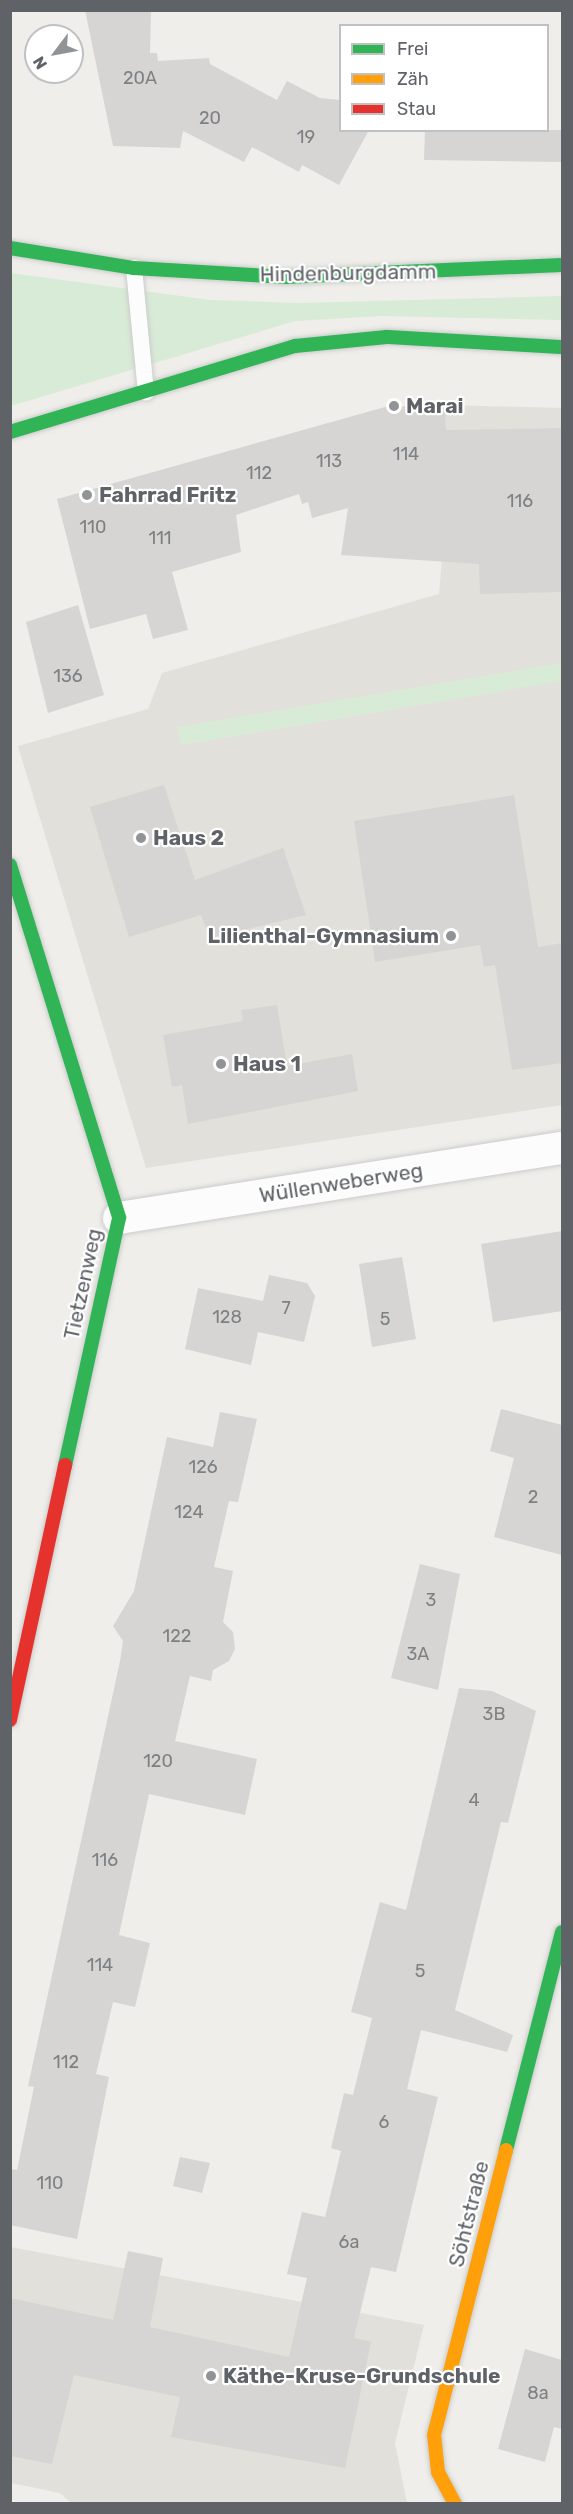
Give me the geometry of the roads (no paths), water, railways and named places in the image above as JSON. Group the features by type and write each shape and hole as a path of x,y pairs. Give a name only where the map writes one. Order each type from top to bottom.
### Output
{"street":[{"name":"Hindenburgdamm","path":"10,248 134,268 286,277 562,265"},
{"path":"10,432 296,346 387,337 562,347"},
{"name":"Tietzenweg","path":"10,865 119,1218 11,1712"},
{"name":"Wüllenweberweg","path":"119,1218 562,1148"},
{"name":"Söhtstraße","path":"455,2504 438,2472 434,2435 562,1932"}],"lane":[{"path":"134,268 147,392"}],"place":[{"name":"Marai","path":"394,406"},
{"name":"Fahrrad Fritz","path":"87,495"},
{"name":"Haus 2","path":"141,838"},
{"name":"Lilienthal-Gymnasium","path":"451,936"},
{"name":"Haus 1","path":"221,1064"},
{"name":"Käthe-Kruse-Grundschule","path":"211,2376"}]}
